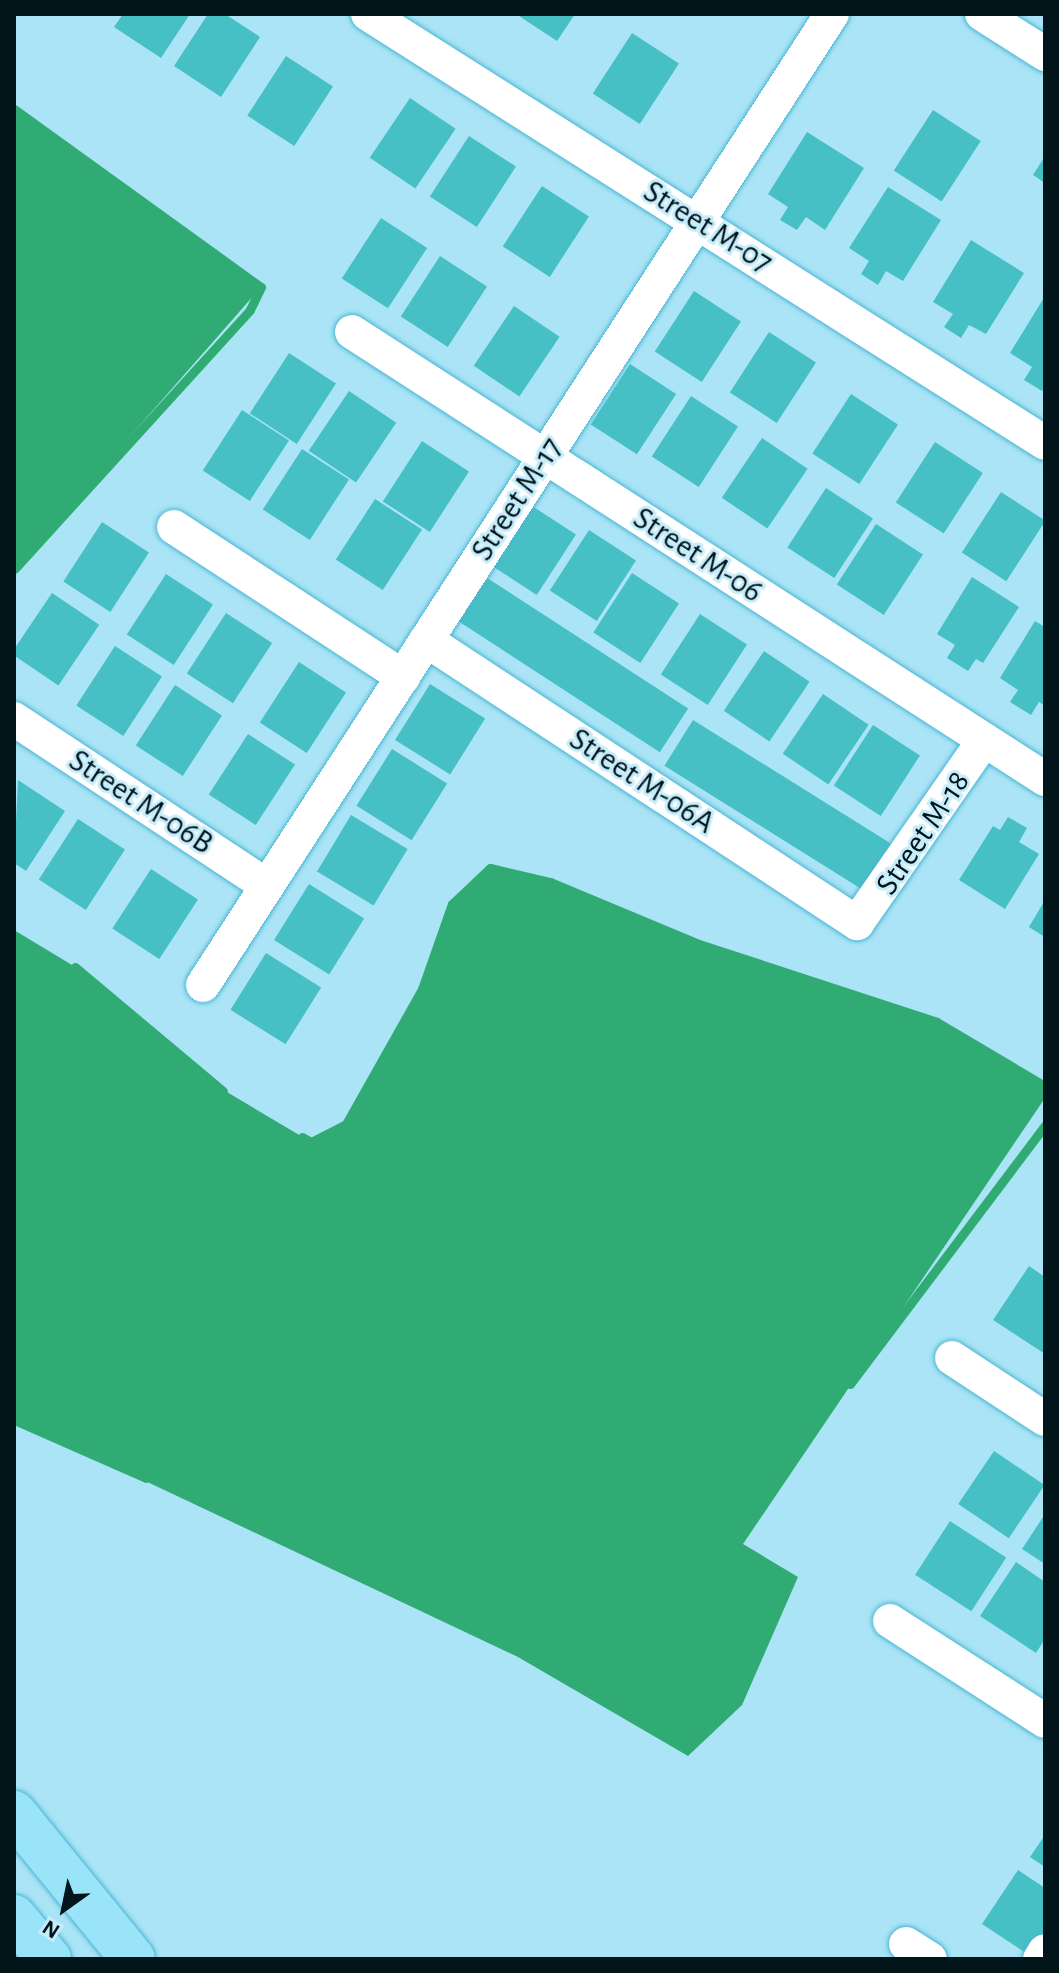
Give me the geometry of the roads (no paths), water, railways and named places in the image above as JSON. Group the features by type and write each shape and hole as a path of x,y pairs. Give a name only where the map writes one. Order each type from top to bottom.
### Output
{"main road":[{"path":"14,1813 133,1959"},
{"path":"14,1917 49,1959"}],"street":[{"name":"Street M-07","path":"368,14 698,220 1045,443"},
{"name":"Street M-17","path":"203,985 832,14"},
{"path":"982,14 1045,54"},
{"name":"Street M-06","path":"352,332 1045,779"},
{"path":"174,527 403,677"},
{"name":"Street M-06A","path":"426,640 857,923"},
{"name":"Street M-06B","path":"14,719 267,886"},
{"name":"Street M-18","path":"857,923 984,740"},
{"path":"952,1358 1045,1419"},
{"path":"890,1621 1045,1721"},
{"path":"1040,1959 1045,1951"}],"waterway":[{"path":"14,109 261,287 250,310 14,569"},
{"path":"302,1137 311,1142 346,1124 422,989 452,904 490,868 550,882 699,944 937,1022 1045,1086"},
{"path":"75,967 223,1091"},
{"path":"850,1384 1045,1125"},
{"path":"14,1420 146,1478"}]}
